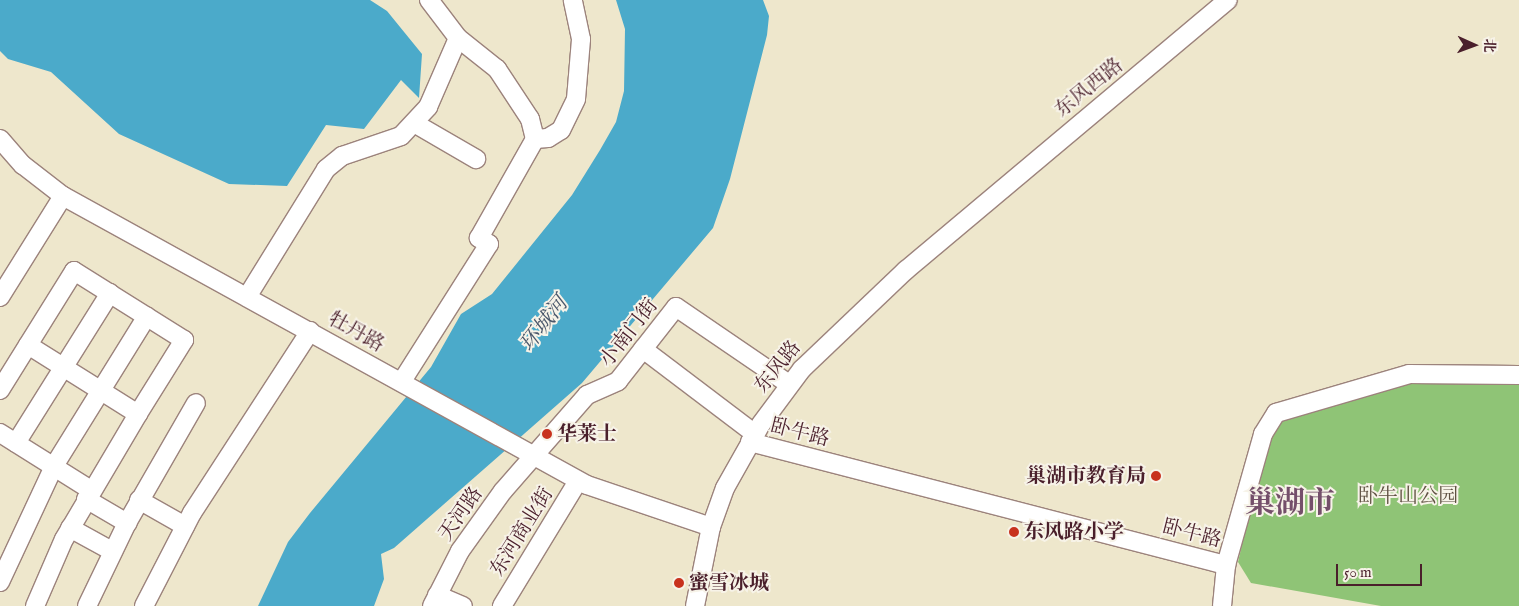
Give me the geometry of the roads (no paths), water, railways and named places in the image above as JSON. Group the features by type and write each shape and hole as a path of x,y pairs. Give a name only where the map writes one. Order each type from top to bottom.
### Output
{"street":[{"path":"402,381 489,244 479,238 535,139 530,119 498,69 458,38 429,0"},
{"path":"535,139 557,134 576,100 581,39 573,0"},
{"name":"东风西路","path":"976,209 1228,0"},
{"path":"247,297 326,169 342,156 392,141 414,124 434,94 458,38"},
{"path":"414,124 476,159"},
{"name":"牡丹路","path":"0,139 23,165 63,196 530,451 578,481 609,495 711,527"},
{"path":"0,297 63,196"},
{"name":"东风路","path":"695,606 711,527 752,438 789,384 852,319 976,209"},
{"path":"0,390 74,271 184,340 70,528 35,606"},
{"path":"16,443 110,293"},
{"name":"小南门街","path":"530,451 587,395 616,384 676,307 789,384"},
{"path":"0,582 54,466 147,316"},
{"path":"144,606 185,526 310,331"},
{"path":"28,345 138,414"},
{"path":"643,349 752,438"},
{"name":"卧牛路","path":"752,438 1226,565 1262,434 1276,413 1409,374 1447,371 1519,375"},
{"path":"87,606 127,522 196,403"},
{"path":"0,433 54,466 89,495 127,522"},
{"name":"天河路","path":"434,601 483,517 530,451"},
{"name":"东河商业街","path":"502,606 578,481"},
{"path":"139,500 185,526"},
{"path":"70,528 112,551"},
{"path":"1222,606 1226,565"},
{"path":"434,601 463,606"}],"water":[{"path":"0,0 370,0 387,11 422,54 419,98 401,80 364,129 326,125 287,186 229,184 119,134 51,72 8,59 0,51"},
{"name":"环城河","path":"616,0 763,0 769,16 767,35 730,179 713,228 582,383 394,548 381,554 384,579 374,606 258,606 288,542 431,367 461,314 492,294 572,195 600,150 616,122 624,91 625,29"}],"place":[{"name":"华莱士","path":"547,434"},
{"name":"巢湖市教育局","path":"1156,476"},
{"name":"东风路小学","path":"1014,532"},
{"name":"蜜雪冰城","path":"679,583"}],"district":[{"name":"巢湖市","path":"1290,504"}],"park label":[{"name":"卧牛山公园","path":"1408,496"}]}
